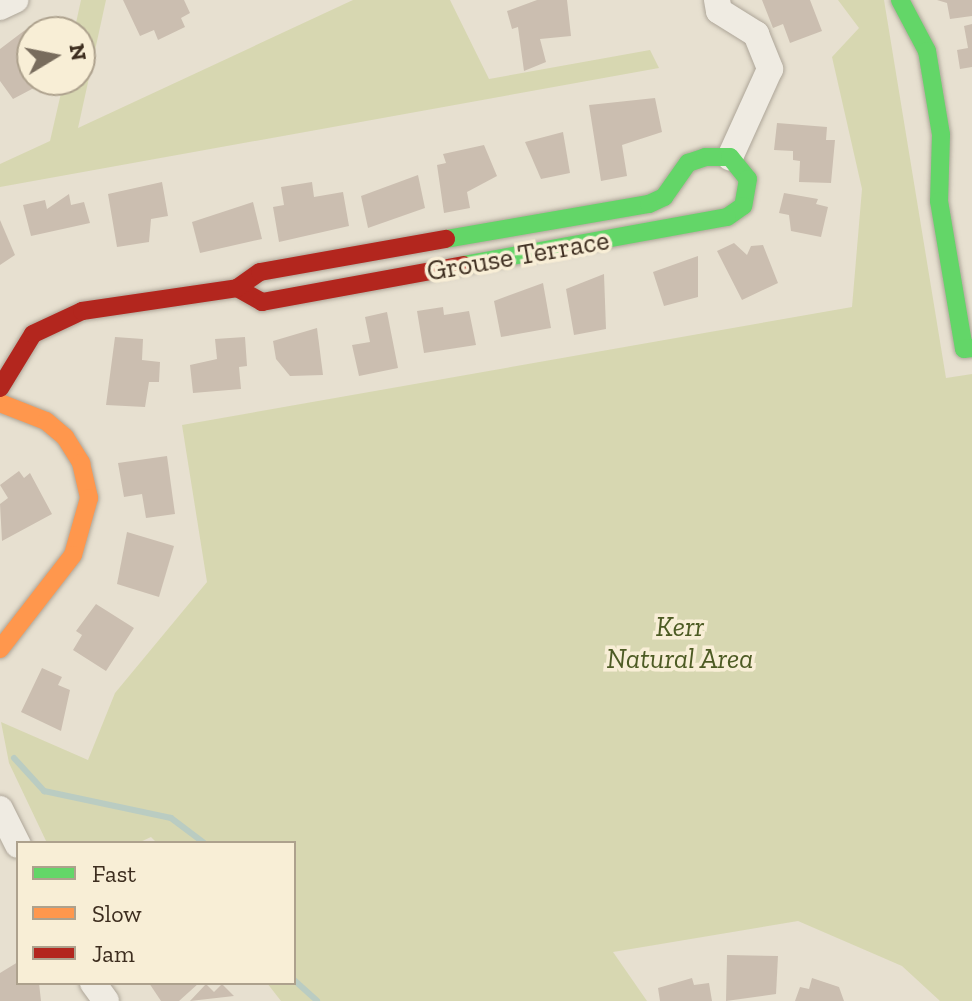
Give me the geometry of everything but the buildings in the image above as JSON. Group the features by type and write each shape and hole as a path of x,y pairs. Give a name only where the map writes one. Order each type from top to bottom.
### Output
{"street":[{"path":"0,7 15,0"},
{"path":"717,0 719,11 756,34 770,69 730,157"},
{"path":"900,0 927,51 935,88 941,135 939,201 968,348"},
{"name":"Grouse Terrace","path":"0,388 16,353 56,320 237,288 260,272 649,204 664,197 694,159 730,157 749,192 743,206 727,217 262,302 237,288"},
{"path":"0,403 46,421 65,437 81,463 89,498 73,555 0,649"},
{"path":"0,809 16,841"}],"green space":[{"path":"81,0 106,0 96,46 96,16 78,16"},
{"path":"353,0 450,0 489,79 650,50 659,68 0,187 0,164 50,141 60,96 85,96 78,128"},
{"name":"Kerr Natural Area","path":"838,0 884,0 946,378 972,374 972,1001 940,1001 902,966 798,921 613,952 647,1001 281,1001 269,985 296,985 296,841 155,841 151,837 142,841 46,841 9,763 1,722 88,760 115,693 207,582 182,425 852,307 862,189 832,57 859,28"}],"waterway":[{"path":"14,758 44,791 171,818 201,841"},
{"path":"296,982 317,1001"}],"traffic: fast":[{"path":"900,0 927,51 941,135 939,201 964,349 972,348"},
{"path":"446,239 649,204 664,197 688,163 705,157 730,157 748,179 743,206 727,217 464,265"}],"traffic: slow":[{"path":"0,403 46,421 65,437 81,463 89,498 73,555 0,649"}],"traffic: jam":[{"path":"0,388 33,334 82,311 237,288 260,272 446,239"},
{"path":"237,288 262,302 464,265"}]}
